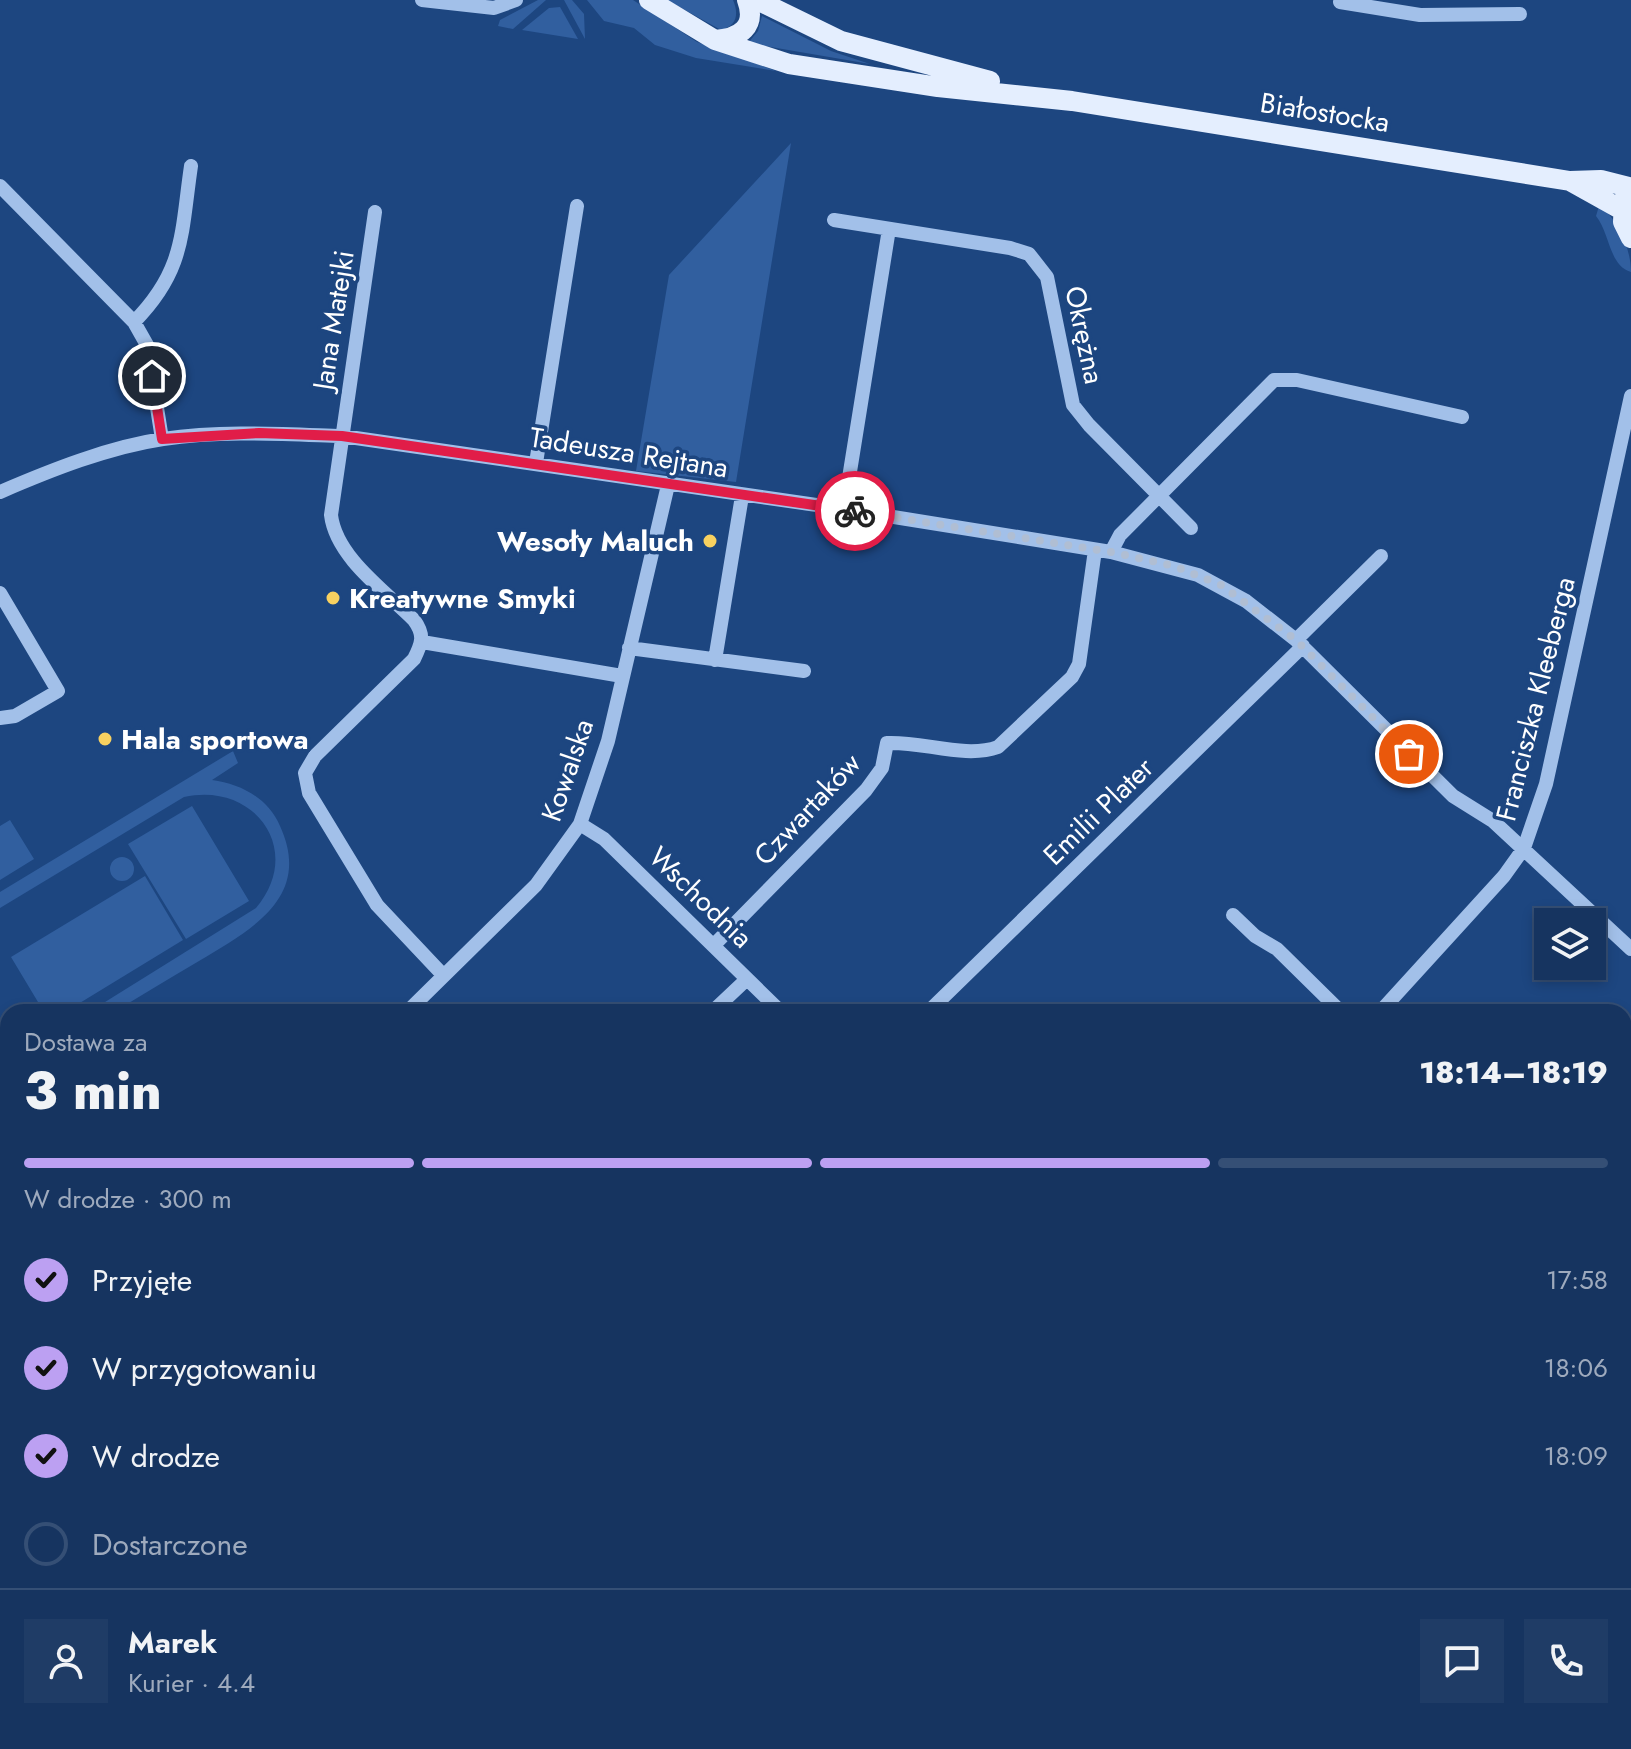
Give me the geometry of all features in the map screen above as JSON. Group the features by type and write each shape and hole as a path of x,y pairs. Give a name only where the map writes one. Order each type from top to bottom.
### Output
{"main road":[{"name":"Białostocka","path":"649,0 715,40 789,64 938,87 1072,101 1570,181 1601,180 1630,186"},
{"path":"715,40 737,36 746,29 750,17 747,0"},
{"name":"Białostocka","path":"757,0 814,30 873,53 1072,101"},
{"name":"Białostocka","path":"1570,181 1622,210"},
{"path":"1630,186 1622,210 1631,238"}],"street":[{"path":"422,0 494,8 516,0"},
{"path":"1448,0 1449,17"},
{"path":"1340,2 1449,17 1520,14"},
{"path":"134,322 168,283 176,261 191,166"},
{"path":"0,186 134,322 147,345 162,439"},
{"path":"536,463 577,206"},
{"name":"Jana Matejki","path":"375,212 331,515 333,533 350,555 414,620 422,630 422,642"},
{"name":"Okrężna","path":"834,220 1010,248 1029,254 1041,265 1047,277 1073,405 1191,528"},
{"path":"844,509 889,229"},
{"path":"1111,552 1120,535 1274,380 1297,380 1462,417"},
{"name":"Franciszka Kleeberga","path":"1387,1004 1504,876 1524,848 1546,784 1631,396"},
{"name":"Tadeusza Rejtana","path":"1,490 73,463 162,439 259,433 342,436 844,509 1111,552 1174,566 1221,585 1300,643 1453,796 1493,821 1631,949"},
{"name":"Kowalska","path":"415,1004 536,885 580,824 608,741 668,485"},
{"path":"715,660 742,496"},
{"name":"Czwartaków","path":"714,945 866,790 882,768 887,743 913,742 984,752 998,747 1072,677 1079,664 1095,550"},
{"name":"Emilii Plater","path":"936,1004 1300,643 1381,556"},
{"path":"0,593 58,691 15,716 0,718"},
{"path":"443,975 377,905 309,793 305,773 315,756 414,659 422,642 622,676"},
{"path":"629,648 804,671"},
{"name":"Wschodnia","path":"580,824 604,839 773,1004"},
{"path":"1233,915 1255,936 1277,949 1333,1004"},
{"path":"720,1004 747,979"}],"shaded area":[{"path":"538,0 546,0 513,29 498,26 500,20"},
{"path":"564,0 572,0 584,14 585,39"},
{"path":"587,0 633,0 697,42 776,71 696,58 655,45 634,28 604,21"},
{"path":"667,0 733,0 735,19 730,26 721,30"},
{"path":"560,7 578,39 522,30 549,8"},
{"path":"762,16 831,51 870,64 748,43 758,31"},
{"path":"791,143 736,482 636,471 669,275"},
{"path":"1599,206 1612,219 1622,236 1629,254 1631,272 1624,269 1614,256 1596,216"},
{"path":"233,751 238,763 212,780 243,789 261,800 275,816 288,851 288,873 282,892 256,924 127,1004 102,1004 256,908 270,886 275,864 273,843 265,825 250,810 232,799 209,795 184,797 0,908 0,892"},
{"path":"192,806 249,901 186,939 128,844"},
{"path":"10,820 34,859 0,880 0,826"},
{"path":"122,857 133,864 134,869 127,880 122,881 111,874 110,869 117,858"},
{"path":"145,876 183,940 78,1004 39,1004 11,957"}],"way so far":[{"path":"855,511 1111,552 1174,566 1221,585 1296,640 1409,754"}],"place":[{"name":"Wesoły Maluch","path":"710,541"},
{"name":"Kreatywne Smyki","path":"333,598"},
{"name":"Hala sportowa","path":"105,739"}],"route":[{"path":"152,376 162,439 259,433 342,436 855,511"}]}
